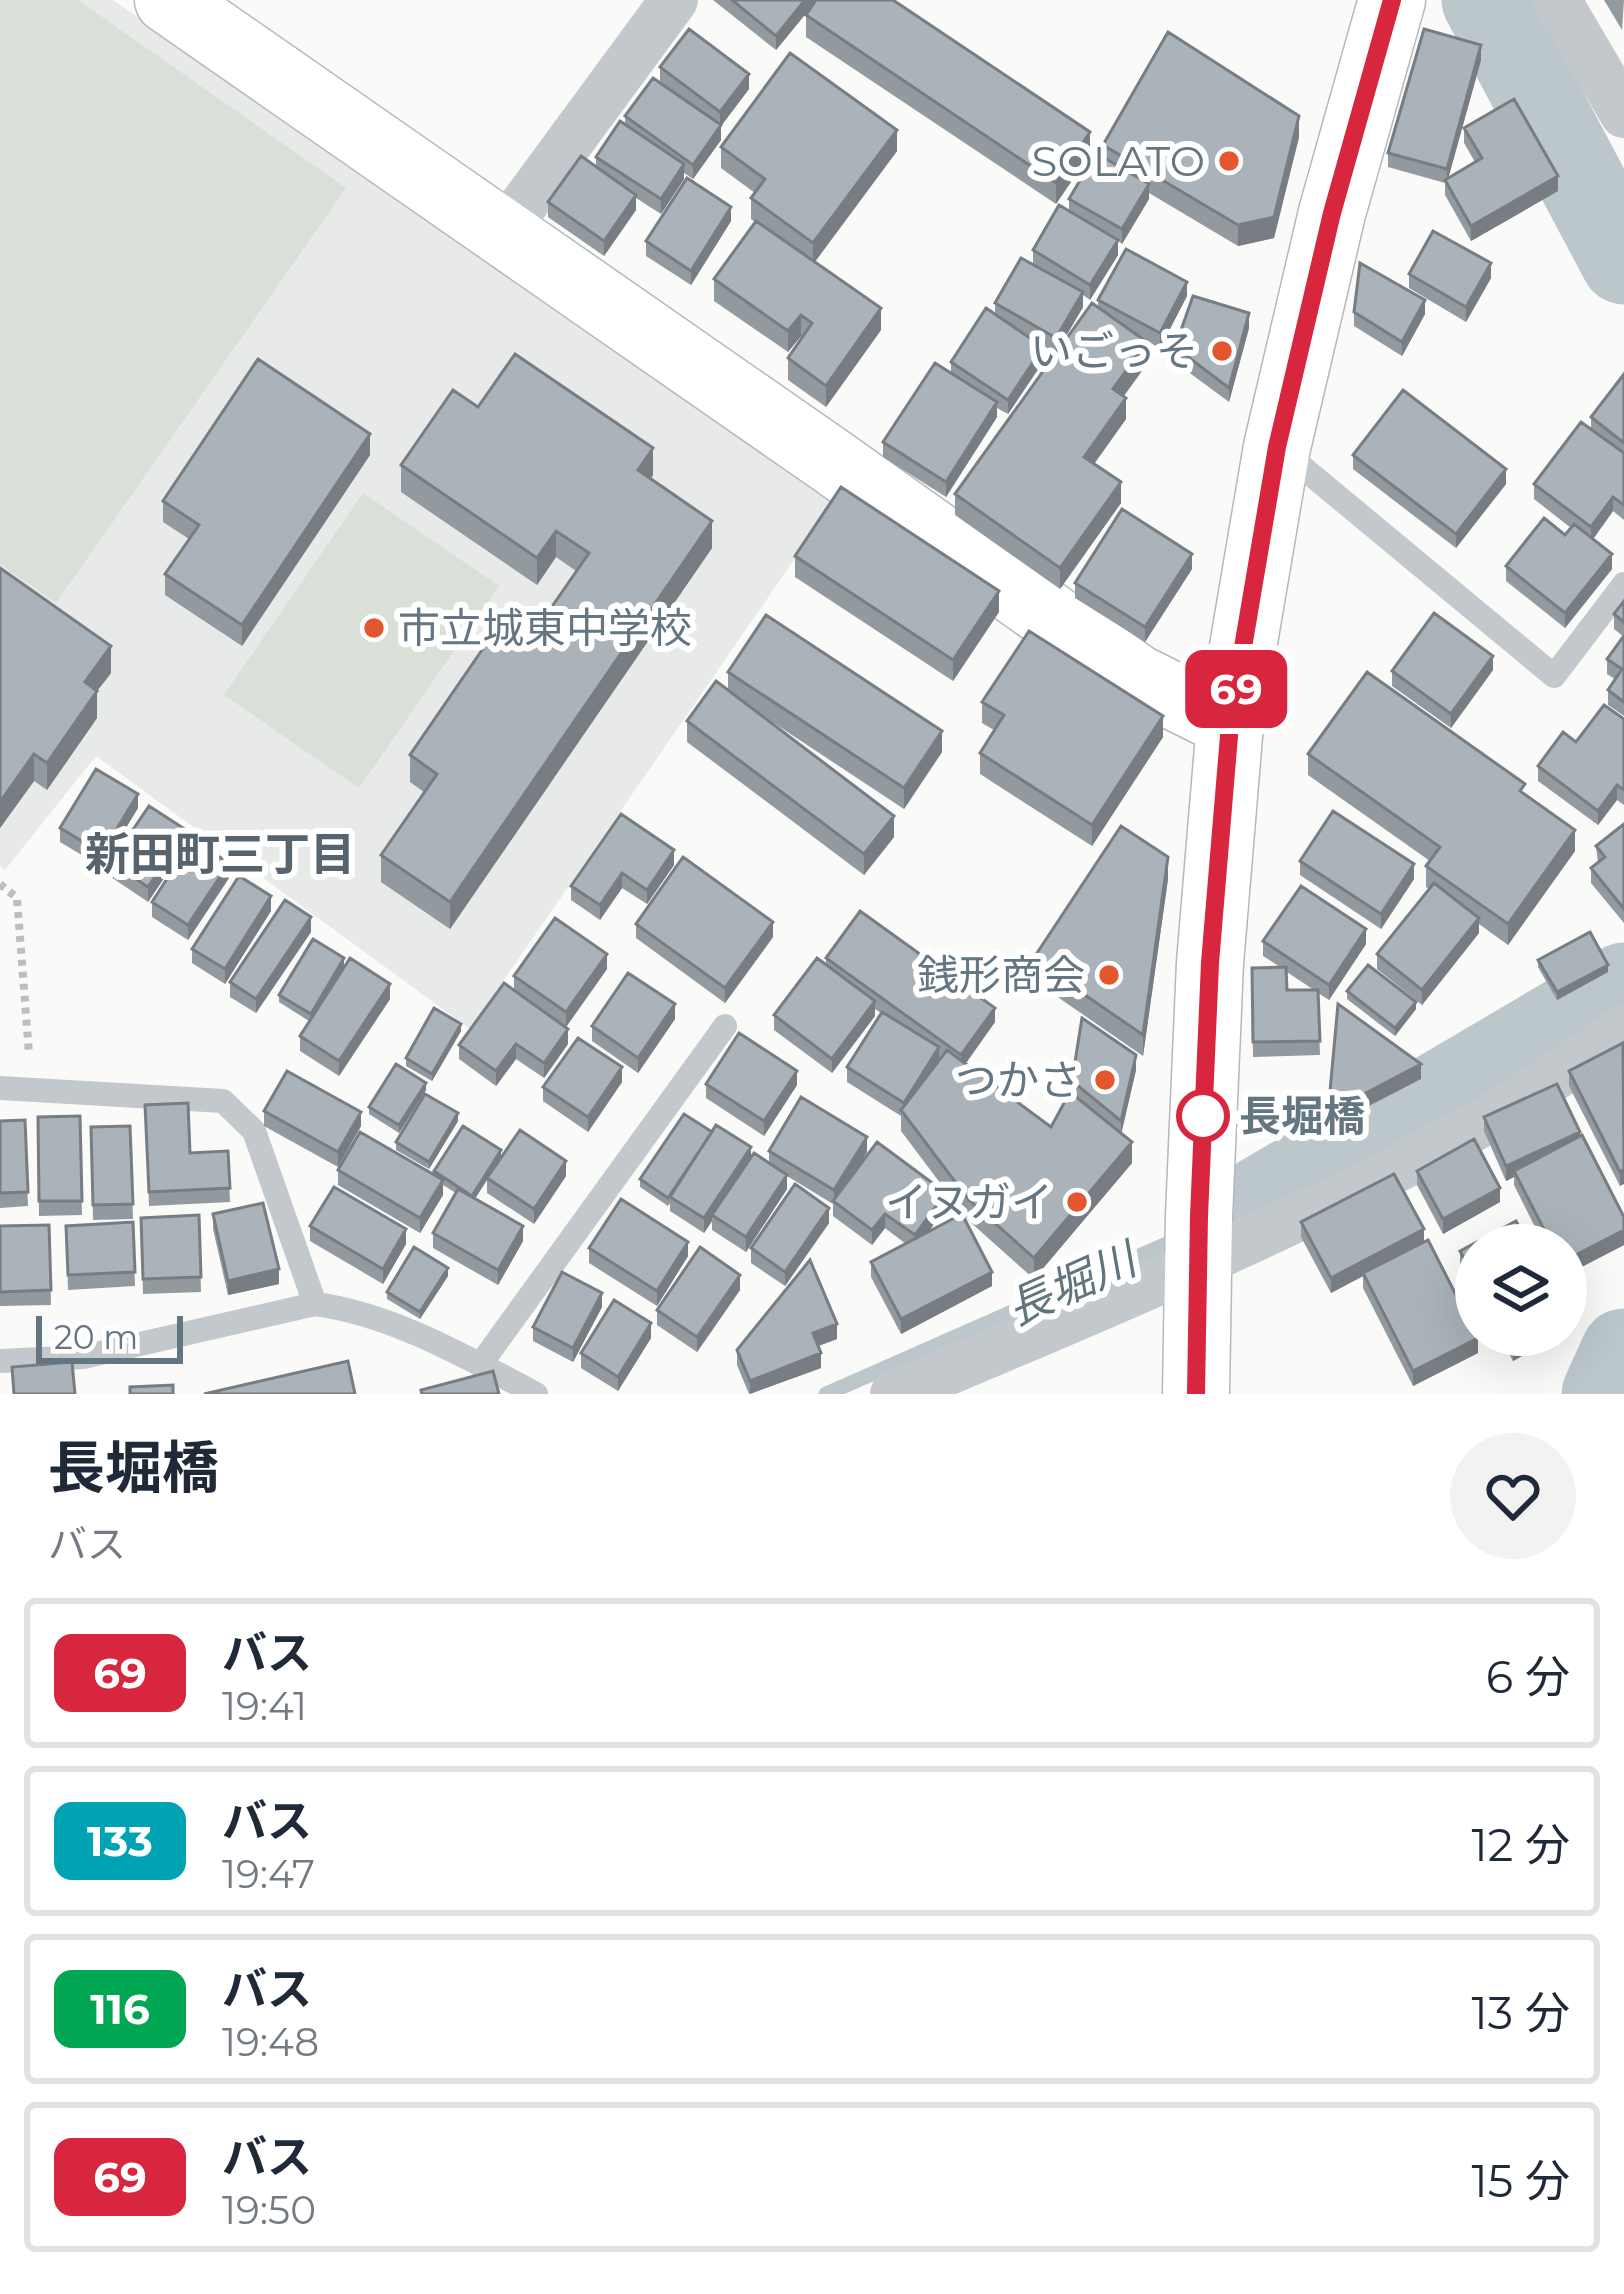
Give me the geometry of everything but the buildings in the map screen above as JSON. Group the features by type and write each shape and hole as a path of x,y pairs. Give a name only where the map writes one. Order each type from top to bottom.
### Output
{"main road":[{"path":"169,0 1137,678 1230,724"},
{"path":"1196,1394 1210,963 1230,724 1277,447 1332,213 1392,0"}],"street":[{"path":"502,233 674,0"},
{"path":"1556,0 1624,114"},
{"path":"894,1394 1143,1289 1199,1239 1303,1214 1480,1123 1624,1029"}],"lane":[{"path":"1277,447 1554,676 1624,584"},
{"path":"480,1365 725,1026"},
{"path":"0,1088 223,1101 254,1130 315,1304"},
{"path":"0,1361 82,1358 315,1304 352,1309 536,1394"}],"path":[{"path":"0,884 17,898 32,1088"}],"shaded area":[{"name":"市立城東中学校","path":"0,0 113,0 836,499 470,1029 96,756 5,870 0,866"},
{"path":"0,0 78,0 346,188 56,603 0,564"},
{"path":"363,493 499,586 359,788 224,695"}],"waterway":[{"path":"1485,0 1624,261"},
{"name":"長堀川","path":"1260,1200 1624,986"},
{"name":"長堀川","path":"1218,1221 1260,1200"},
{"name":"長堀川","path":"826,1394 1180,1238"},
{"path":"1605,1394 1624,1352"}],"bus line":[{"name":"69","path":"1196,1394 1210,963 1230,724 1277,447 1332,213 1392,0"}],"place":[{"name":"SOLATO","path":"1229,161"},
{"name":"いごっそ","path":"1222,351"},
{"name":"市立城東中学校","path":"374,628"},
{"name":"銭形商会","path":"1109,975"},
{"name":"つかさ","path":"1105,1080"},
{"name":"長堀橋","path":"1203,1116"},
{"name":"イヌガイ","path":"1077,1202"}],"district":[{"name":"新田町三丁目","path":"220,854"}]}
